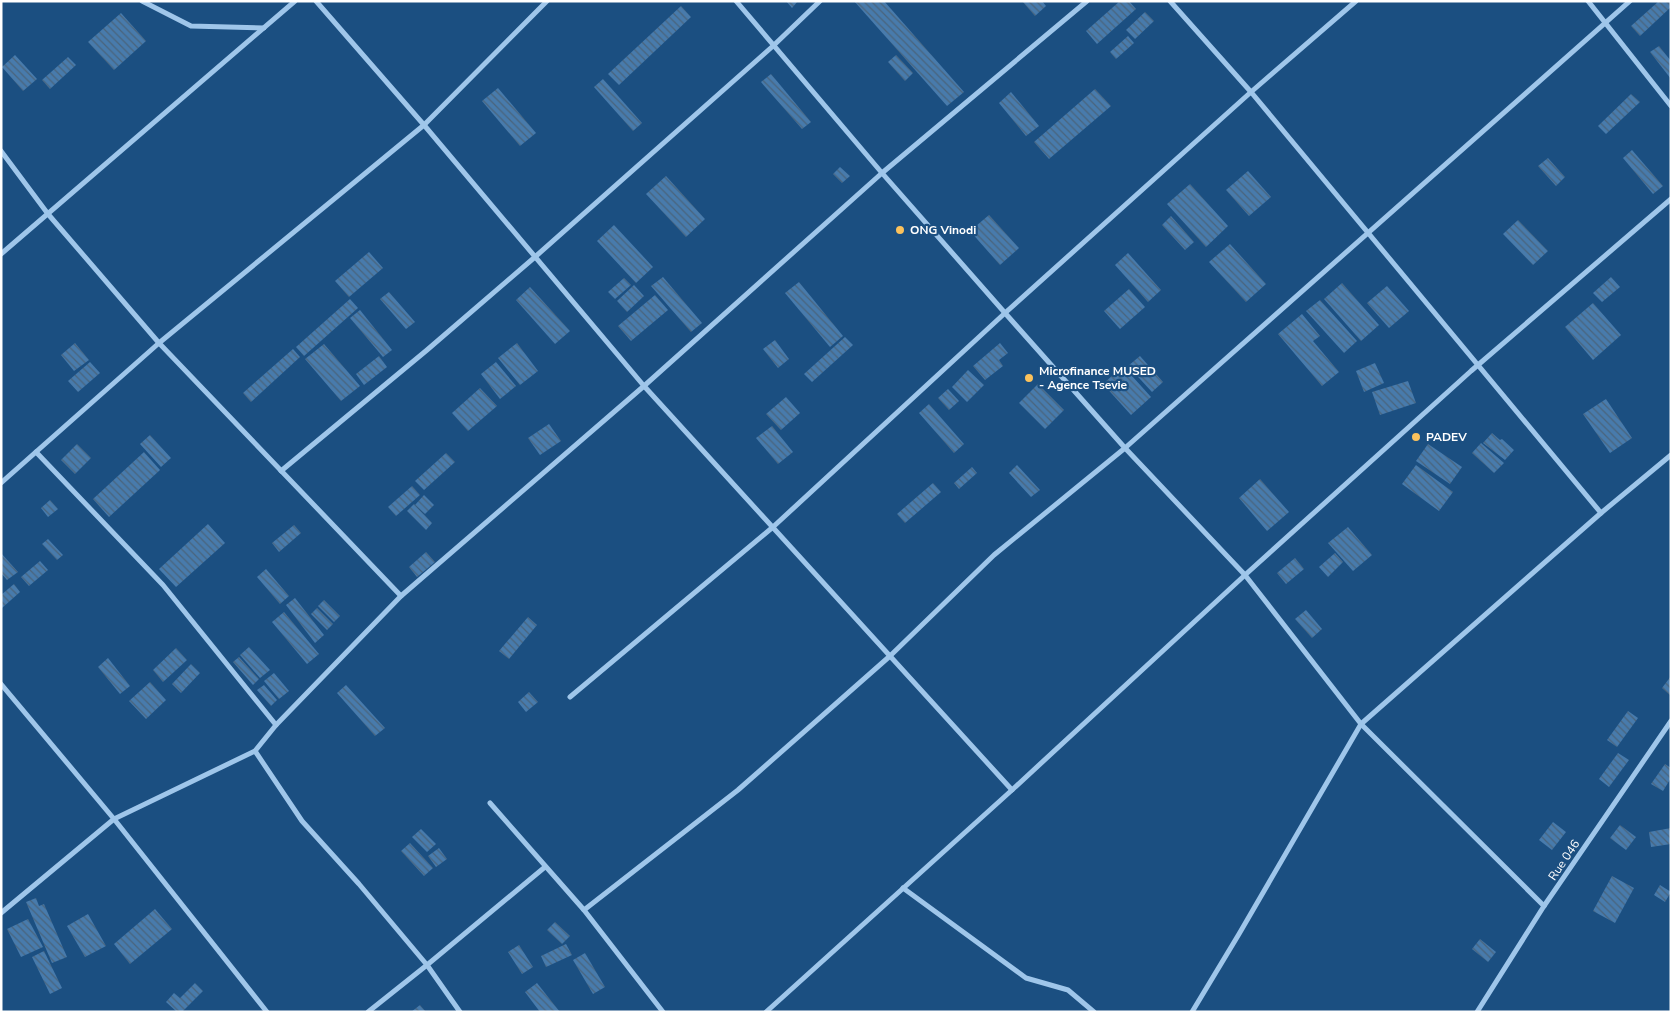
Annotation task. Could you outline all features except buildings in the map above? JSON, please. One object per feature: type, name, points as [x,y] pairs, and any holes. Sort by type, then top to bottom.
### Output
[{"type":"street","points":[[142,1],[191,26],[264,28]]},
{"type":"street","points":[[1,254],[295,1]]},
{"type":"street","points":[[316,1],[424,125],[644,386],[1012,790]]},
{"type":"street","points":[[1,483],[159,344],[424,125],[547,1]]},
{"type":"street","points":[[736,1],[882,173],[1005,313],[1125,448],[1245,575],[1361,724],[1544,906]]},
{"type":"street","points":[[281,471],[536,257],[773,46],[820,1]]},
{"type":"street","points":[[1,913],[114,819],[254,751],[276,725],[401,596],[644,386],[882,173],[1087,1]]},
{"type":"street","points":[[1170,1],[1251,92],[1602,513]]},
{"type":"street","points":[[570,697],[773,527],[1005,313],[1251,92],[1356,1]]},
{"type":"street","points":[[1588,1],[1671,106]]},
{"type":"street","points":[[584,910],[738,790],[890,656],[994,555],[1125,448],[1630,1]]},
{"type":"street","points":[[1,150],[48,214],[159,344],[401,596]]},
{"type":"street","points":[[766,1012],[1478,365],[1671,199]]},
{"type":"street","points":[[36,452],[163,585],[276,725]]},
{"type":"street","points":[[1192,1012],[1361,724],[1671,455]]},
{"type":"street","points":[[1,684],[114,819],[267,1012]]},
{"type":"street","name":"Rue 046","points":[[1477,1012],[1544,906],[1671,721]]},
{"type":"street","points":[[254,751],[302,820],[427,965],[460,1012]]},
{"type":"street","points":[[490,803],[584,910],[662,1012]]},
{"type":"street","points":[[368,1012],[545,867]]},
{"type":"street","points":[[903,888],[1026,978],[1068,990],[1094,1012]]},
{"type":"place","name":"ONG Vinodi","points":[[900,230]]},
{"type":"place","name":"Microfinance MUSED - Agence Tsevie","points":[[1029,378]]},
{"type":"place","name":"PADEV","points":[[1416,437]]}]
